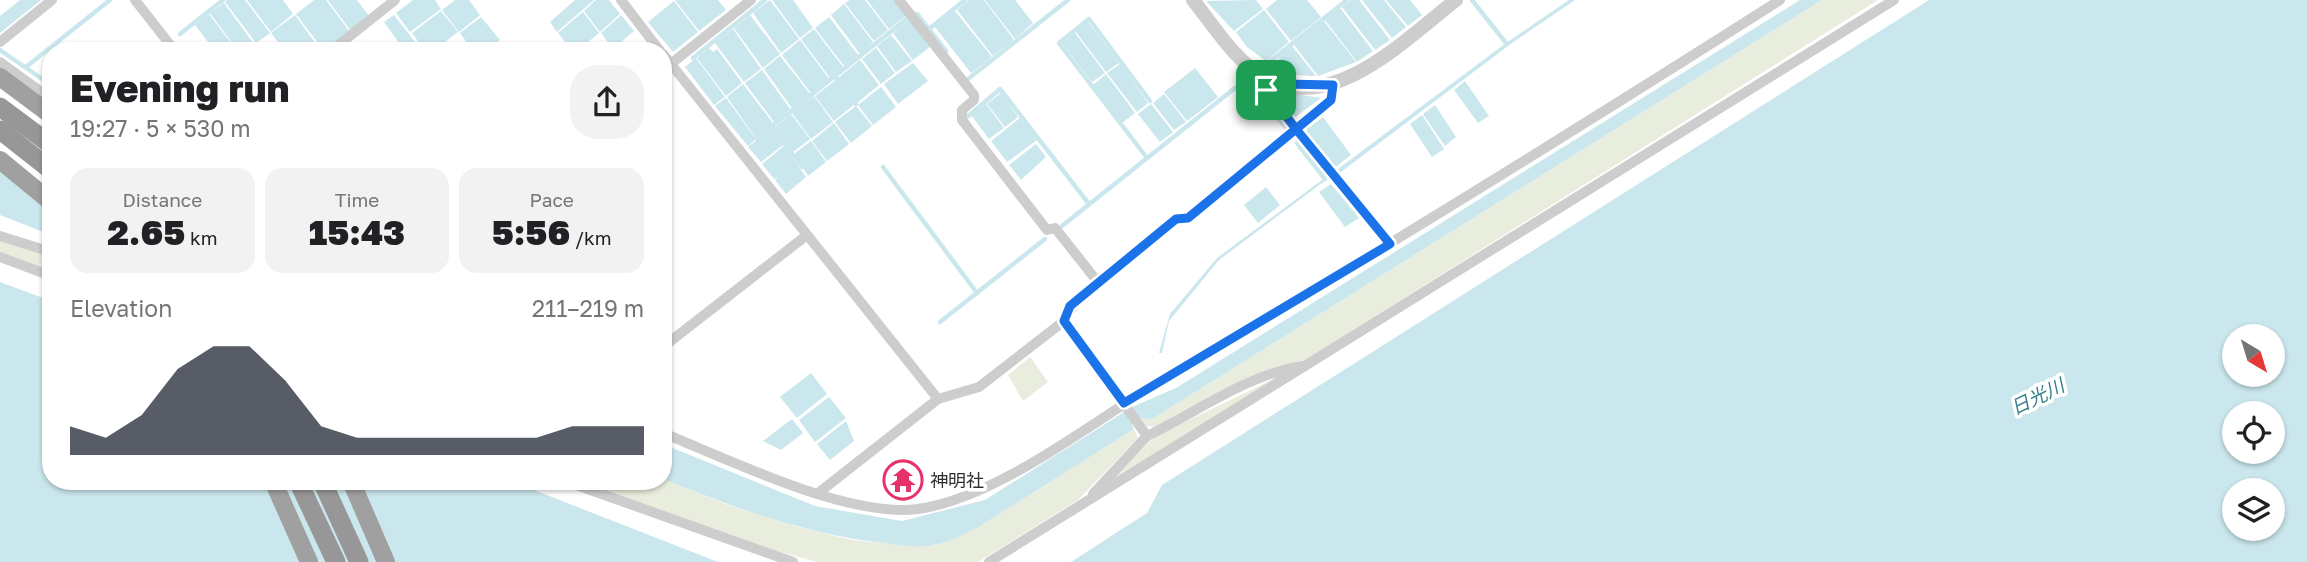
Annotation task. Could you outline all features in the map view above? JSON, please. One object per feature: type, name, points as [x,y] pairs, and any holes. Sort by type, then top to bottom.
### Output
[{"type":"highway","points":[[0,77],[42,108]]},
{"type":"highway","points":[[0,107],[42,138]]},
{"type":"highway","points":[[0,130],[42,163]]},
{"type":"highway","points":[[0,160],[42,195]]},
{"type":"highway","points":[[277,490],[309,562]]},
{"type":"highway","points":[[302,490],[336,562]]},
{"type":"highway","points":[[327,490],[359,562]]},
{"type":"highway","points":[[355,490],[386,562]]},
{"type":"street","points":[[0,42],[52,0]]},
{"type":"street","points":[[135,0],[168,42]]},
{"type":"street","points":[[342,42],[395,0]]},
{"type":"street","points":[[621,0],[653,42]]},
{"type":"street","points":[[672,63],[751,0]]},
{"type":"street","points":[[899,0],[974,95],[974,100],[960,113],[962,120],[1047,230],[1055,228],[1097,281]]},
{"type":"street","points":[[1192,0],[1229,46],[1264,77],[1284,84],[1333,85],[1365,70],[1456,0]]},
{"type":"street","points":[[672,437],[817,494],[895,510],[920,509],[973,495],[1390,244],[1780,0]]},
{"type":"street","points":[[989,562],[1310,365],[1590,186],[1894,0]]},
{"type":"street","points":[[0,62],[42,92]]},
{"type":"street","points":[[672,73],[807,235],[938,399]]},
{"type":"street","points":[[1264,77],[1266,90],[1390,244]]},
{"type":"street","points":[[817,494],[938,399],[979,387],[1064,321],[1070,306],[1092,290],[1097,281],[1176,219],[1188,218],[1331,100],[1333,85]]},
{"type":"street","points":[[672,340],[807,235]]},
{"type":"street","points":[[0,236],[42,249]]},
{"type":"street","points":[[0,257],[42,273]]},
{"type":"street","points":[[1064,321],[1145,432]]},
{"type":"street","points":[[1082,505],[1145,432],[1283,369],[1310,365]]},
{"type":"street","points":[[590,490],[793,562]]},
{"type":"green space","points":[[1822,0],[1878,0],[1305,360],[1248,380],[1157,427],[1145,426],[1139,418],[1152,419]]},
{"type":"green space","points":[[0,241],[42,253],[42,269],[0,253]]},
{"type":"green space","points":[[1030,357],[1048,382],[1023,401],[1008,375]]},
{"type":"green space","points":[[1292,370],[1104,485],[1156,436]]},
{"type":"green space","points":[[1134,429],[1138,438],[1078,500],[978,562],[817,562],[743,542],[603,490],[672,490],[672,483],[728,505],[798,527],[852,540],[915,546],[936,545],[977,528]]},
{"type":"water","points":[[20,0],[41,0],[0,33],[0,16]]},
{"type":"water","points":[[245,0],[270,33],[255,42],[225,2]]},
{"type":"water","points":[[247,0],[283,0],[293,14],[271,32]]},
{"type":"water","points":[[314,0],[326,0],[349,31],[335,42],[317,42],[296,14]]},
{"type":"water","points":[[328,0],[351,0],[365,18],[350,30]]},
{"type":"water","points":[[413,0],[435,0],[441,9],[410,32],[396,13]]},
{"type":"water","points":[[455,0],[469,0],[480,15],[459,32],[442,10]]},
{"type":"water","points":[[575,0],[594,0],[557,32],[550,22]]},
{"type":"water","points":[[596,0],[609,0],[620,14],[600,32],[584,11]]},
{"type":"water","points":[[675,0],[718,0],[726,10],[699,31]]},
{"type":"water","points":[[770,0],[799,39],[781,53],[753,13]]},
{"type":"water","points":[[772,0],[793,0],[813,28],[800,38]]},
{"type":"water","points":[[850,0],[865,0],[888,30],[874,41],[845,3]]},
{"type":"water","points":[[867,0],[895,0],[907,15],[889,29]]},
{"type":"water","points":[[969,0],[984,0],[1014,40],[993,56],[957,10]]},
{"type":"water","points":[[985,0],[1015,0],[1033,23],[1015,39]]},
{"type":"water","points":[[1256,0],[1263,9],[1234,31],[1206,1]]},
{"type":"water","points":[[1277,0],[1307,0],[1321,17],[1291,41],[1266,9]]},
{"type":"water","points":[[1351,0],[1359,0],[1390,40],[1375,50],[1342,7]]},
{"type":"water","points":[[1362,0],[1384,0],[1406,27],[1392,38]]},
{"type":"water","points":[[1386,0],[1410,0],[1422,15],[1408,26]]},
{"type":"water","points":[[1569,0],[1575,0],[1512,43],[1337,175],[1334,172],[1506,43]]},
{"type":"water","points":[[1800,0],[1822,0],[1152,419],[1139,418],[1132,425],[1134,429],[977,528],[957,537],[937,544],[904,546],[827,534],[744,510],[672,482],[672,448],[815,506],[902,521],[985,500],[1132,407],[1176,388]]},
{"type":"water","name":"日光川","points":[[1929,0],[2307,0],[2307,562],[1071,562],[1147,513],[1162,485]]},
{"type":"water","points":[[674,1],[698,32],[673,52],[672,42],[665,42],[648,22]]},
{"type":"water","points":[[224,3],[253,42],[231,42],[210,13]]},
{"type":"water","points":[[844,4],[873,42],[860,54],[831,15]]},
{"type":"water","points":[[1340,8],[1373,51],[1357,62],[1325,20]]},
{"type":"water","points":[[1264,10],[1289,42],[1266,61],[1247,47],[1236,32]]},
{"type":"water","points":[[441,11],[458,32],[445,42],[418,42],[412,33]]},
{"type":"water","points":[[955,11],[992,57],[971,73],[935,27]]},
{"type":"water","points":[[583,12],[599,33],[588,42],[565,42],[558,33]]},
{"type":"water","points":[[209,14],[230,42],[208,42],[195,25]]},
{"type":"water","points":[[295,15],[314,42],[278,42],[271,33]]},
{"type":"water","points":[[394,15],[415,42],[398,42],[384,22]]},
{"type":"water","points":[[621,15],[634,31],[621,42],[608,42],[601,33]]},
{"type":"water","points":[[750,15],[780,54],[763,68],[734,28]]},
{"type":"water","points":[[481,17],[500,40],[466,42],[460,33]]},
{"type":"water","points":[[829,17],[858,55],[844,66],[815,28]]},
{"type":"water","points":[[910,19],[931,46],[913,60],[893,33]]},
{"type":"water","points":[[1324,21],[1356,62],[1318,76],[1294,45]]},
{"type":"water","points":[[1088,22],[1119,63],[1106,72],[1076,32]]},
{"type":"water","points":[[733,29],[761,69],[744,82],[715,43]]},
{"type":"water","points":[[814,29],[843,67],[830,78],[801,39]]},
{"type":"water","points":[[1075,33],[1105,73],[1092,82],[1062,43]]},
{"type":"water","points":[[891,35],[912,61],[896,72],[877,46]]},
{"type":"water","points":[[800,40],[829,79],[811,93],[782,55]]},
{"type":"water","points":[[1292,46],[1316,76],[1291,75],[1278,58]]},
{"type":"water","points":[[709,48],[713,52],[717,49],[742,83],[726,96],[697,58]]},
{"type":"water","points":[[876,48],[895,73],[881,84],[862,59]]},
{"type":"water","points":[[780,56],[810,94],[792,108],[764,69]]},
{"type":"water","points":[[696,58],[725,97],[714,105],[685,67]]},
{"type":"water","points":[[860,60],[879,85],[857,103],[838,78]]},
{"type":"water","points":[[913,63],[928,81],[898,104],[884,84]]},
{"type":"water","points":[[1120,64],[1148,103],[1137,112],[1107,73]]},
{"type":"water","points":[[1195,68],[1218,97],[1187,121],[1164,92]]},
{"type":"water","points":[[762,70],[790,109],[774,122],[745,83]]},
{"type":"water","points":[[1106,74],[1135,113],[1122,123],[1093,85]]},
{"type":"water","points":[[836,80],[855,104],[834,121],[815,96]]},
{"type":"water","points":[[1465,81],[1489,116],[1478,123],[1454,90]]},
{"type":"water","points":[[743,84],[773,123],[755,137],[727,97]]},
{"type":"water","points":[[881,87],[896,107],[873,125],[858,105]]},
{"type":"water","points":[[1274,92],[1321,98],[1294,118]]},
{"type":"water","points":[[1001,93],[1018,117],[1005,127],[987,104]]},
{"type":"water","points":[[1164,94],[1186,122],[1174,130],[1153,103]]},
{"type":"water","points":[[814,96],[833,122],[811,139],[792,113]]},
{"type":"water","points":[[726,98],[756,139],[748,146],[715,106]]},
{"type":"water","points":[[986,104],[1004,128],[989,139],[971,115]]},
{"type":"water","points":[[1151,104],[1173,132],[1160,142],[1138,114]]},
{"type":"water","points":[[1435,105],[1456,137],[1445,146],[1423,114]]},
{"type":"water","points":[[856,106],[872,126],[851,143],[835,122]]},
{"type":"water","points":[[791,114],[810,139],[793,152],[774,128]]},
{"type":"water","points":[[1422,115],[1444,149],[1432,157],[1410,124]]},
{"type":"water","points":[[1323,117],[1351,155],[1333,169],[1307,134],[1307,129]]},
{"type":"water","points":[[1020,118],[1037,140],[1007,162],[991,141]]},
{"type":"water","points":[[834,123],[849,144],[827,161],[812,141]]},
{"type":"water","points":[[771,129],[783,145],[761,162],[748,147]]},
{"type":"water","points":[[811,141],[826,162],[808,176],[794,154]]},
{"type":"water","points":[[1036,144],[1046,157],[1021,180],[1009,165]]},
{"type":"water","points":[[784,146],[806,177],[786,194],[775,180],[778,177],[774,179],[762,164]]},
{"type":"water","points":[[0,166],[42,185],[42,231],[0,215]]},
{"type":"water","points":[[1322,180],[1326,180],[1219,260],[1169,321],[1162,353],[1159,353],[1170,314],[1217,258]]},
{"type":"water","points":[[1331,184],[1359,218],[1345,227],[1319,192]]},
{"type":"water","points":[[1266,187],[1280,205],[1258,223],[1244,205]]},
{"type":"water","points":[[0,282],[42,298],[42,490],[534,490],[718,562],[0,562]]},
{"type":"water","points":[[811,373],[827,394],[797,418],[780,397]]},
{"type":"water","points":[[829,397],[846,418],[815,442],[799,420]]},
{"type":"water","points":[[792,419],[803,433],[781,450],[763,441]]},
{"type":"water","points":[[846,421],[854,441],[830,460],[817,444]]},
{"type":"waterway","points":[[57,42],[110,0]]},
{"type":"waterway","points":[[180,34],[223,0]]},
{"type":"waterway","points":[[354,0],[367,17]]},
{"type":"waterway","points":[[693,58],[765,0]]},
{"type":"waterway","points":[[929,29],[965,0]]},
{"type":"waterway","points":[[968,79],[1068,0]]},
{"type":"waterway","points":[[1268,63],[1347,0]]},
{"type":"waterway","points":[[1472,0],[1506,43]]},
{"type":"waterway","points":[[917,14],[946,51]]},
{"type":"waterway","points":[[757,138],[909,17]]},
{"type":"waterway","points":[[1147,158],[1059,43],[1089,19],[1150,101]]},
{"type":"waterway","points":[[0,50],[42,79]]},
{"type":"waterway","points":[[26,67],[42,54]]},
{"type":"waterway","points":[[835,76],[856,104]]},
{"type":"waterway","points":[[1243,82],[1247,79],[1288,130]]},
{"type":"waterway","points":[[1062,226],[1235,88]]},
{"type":"waterway","points":[[966,118],[1000,89],[1089,204]]},
{"type":"waterway","points":[[771,126],[802,167]]},
{"type":"waterway","points":[[1297,143],[1325,179]]},
{"type":"waterway","points":[[883,167],[977,293]]},
{"type":"waterway","points":[[940,322],[1045,239]]},
{"type":"place","name":"神明社","points":[[903,480]]},
{"type":"route","points":[[1266,90],[1264,77],[1284,84],[1314,87],[1333,85],[1331,100],[1296,129],[1390,244],[1221,348],[1124,403],[1064,321],[1070,306],[1092,290],[1097,281],[1176,219],[1188,218],[1296,129],[1266,90]]}]
